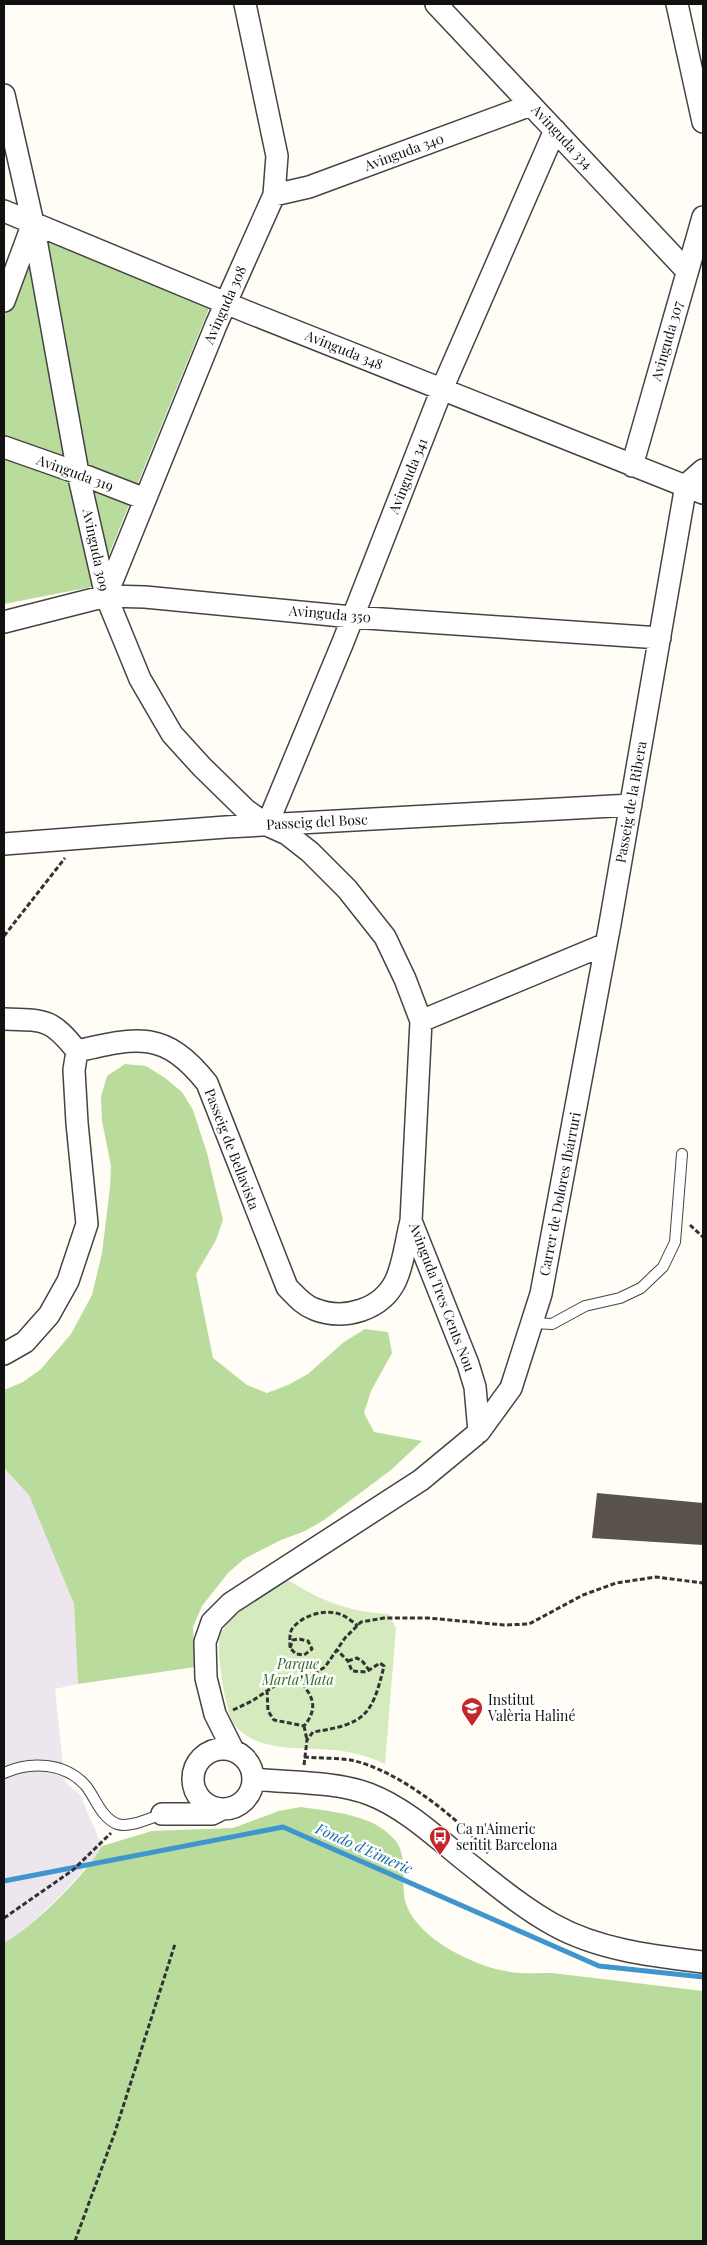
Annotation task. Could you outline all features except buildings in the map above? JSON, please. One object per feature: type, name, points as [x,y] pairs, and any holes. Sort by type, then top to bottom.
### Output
[{"type":"street","name":"Avinguda 308","points":[[106,596],[226,302],[274,196],[277,156],[245,4]]},
{"type":"street","name":"Avinguda 334","points":[[436,4],[687,272]]},
{"type":"street","points":[[677,4],[703,122]]},
{"type":"street","name":"Avinguda 309","points":[[4,95],[33,223],[78,473],[106,596],[140,679],[172,734],[231,797],[267,825]]},
{"type":"street","name":"Avinguda 340","points":[[274,196],[309,187],[531,105]]},
{"type":"street","name":"Avinguda 341","points":[[267,825],[442,389],[555,130]]},
{"type":"street","name":"Avinguda 348","points":[[4,211],[632,466],[694,489]]},
{"type":"street","name":"Avinguda 307","points":[[632,466],[703,216]]},
{"type":"street","points":[[4,301],[33,223]]},
{"type":"street","name":"Avinguda 319","points":[[4,447],[145,499]]},
{"type":"street","points":[[694,489],[703,470]]},
{"type":"street","name":"Passeig de la Ribera","points":[[606,944],[660,638],[694,489]]},
{"type":"street","name":"Avinguda 350","points":[[4,622],[106,596],[145,597],[352,617],[660,638]]},
{"type":"street","name":"Passeig del Bosc","points":[[4,844],[267,825],[631,805]]},
{"type":"street","name":"Avinguda Tres Cents Nou","points":[[267,825],[287,834],[310,852],[347,889],[385,936],[405,979],[421,1021],[411,1220],[468,1364],[474,1387],[479,1432]]},
{"type":"street","points":[[421,1021],[606,944]]},
{"type":"street","name":"Carrer de Dolores Ibárruri","points":[[479,1432],[511,1388],[541,1294],[571,1142],[606,944]]},
{"type":"street","points":[[4,1019],[38,1020],[51,1023],[76,1051],[74,1070],[77,1123],[87,1224],[68,1280],[49,1315],[25,1342],[4,1354]]},
{"type":"street","name":"Passeig de Bellavista","points":[[76,1051],[133,1040],[156,1043],[180,1053],[192,1064],[207,1083],[287,1287],[298,1299],[313,1309],[330,1313],[350,1313],[372,1306],[386,1296],[396,1280],[411,1220]]},
{"type":"street","points":[[162,1814],[212,1814],[222,1809],[233,1807],[246,1799],[251,1790],[252,1769],[246,1759],[233,1750],[216,1717],[206,1678],[205,1642],[212,1622],[231,1603],[421,1480],[479,1432]]},
{"type":"street","points":[[162,1814],[176,1803],[188,1789],[198,1764],[212,1738],[216,1717]]},
{"type":"street","points":[[222,1809],[206,1804],[199,1796],[193,1781],[198,1764],[216,1749],[233,1750]]},
{"type":"street","points":[[253,1779],[343,1787],[370,1794],[400,1810],[523,1906],[555,1926],[592,1942],[633,1953],[703,1962]]},
{"type":"lane","points":[[533,1323],[552,1324],[584,1306],[620,1298],[641,1288],[663,1267],[676,1242],[682,1154]]},
{"type":"lane","points":[[4,1773],[14,1769],[38,1765],[54,1767],[71,1774],[85,1785],[106,1817],[119,1825],[141,1822],[162,1814]]},
{"type":"path","points":[[4,936],[81,838]]},
{"type":"path","points":[[216,1717],[231,1711],[267,1690],[295,1678],[310,1676],[325,1667],[345,1638],[361,1622],[384,1618],[428,1618],[504,1625],[529,1624],[583,1594],[616,1583],[656,1577],[703,1583]]},
{"type":"path","points":[[290,1648],[294,1640],[299,1638],[308,1641],[312,1649],[304,1654],[296,1654],[290,1648],[289,1638],[292,1629],[305,1618],[318,1612],[340,1614],[358,1626]]},
{"type":"path","points":[[307,1740],[313,1732],[336,1729],[358,1720],[372,1707],[384,1666],[380,1663],[366,1672],[352,1671],[348,1661],[337,1650]]},
{"type":"path","points":[[348,1661],[357,1658],[369,1670]]},
{"type":"path","points":[[295,1678],[308,1690],[313,1704],[310,1718],[304,1726],[307,1740],[304,1757],[350,1760],[393,1776],[419,1792],[468,1832],[490,1856]]},
{"type":"path","points":[[267,1690],[268,1711],[274,1720],[304,1726]]},
{"type":"path","points":[[4,1918],[74,1870],[119,1825]]},
{"type":"path","points":[[75,2241],[115,2132],[175,1944]]},
{"type":"shaded area","points":[[4,1468],[29,1494],[74,1604],[78,1684],[55,1689],[65,1782],[80,1795],[102,1846],[97,1855],[62,1894],[19,1935],[4,1943]]},
{"type":"green space","points":[[36,237],[210,306],[96,586],[4,604],[4,317]]},
{"type":"green space","points":[[125,1064],[146,1066],[182,1092],[193,1110],[207,1153],[223,1220],[216,1240],[196,1274],[213,1358],[247,1385],[267,1393],[288,1385],[308,1374],[344,1342],[365,1329],[388,1332],[392,1353],[371,1391],[364,1413],[374,1432],[422,1441],[391,1470],[324,1520],[305,1531],[281,1540],[244,1559],[228,1573],[202,1606],[193,1627],[195,1667],[78,1684],[74,1604],[29,1495],[4,1468],[4,1390],[23,1382],[41,1369],[71,1334],[92,1295],[102,1253],[111,1166],[102,1121],[101,1097],[107,1076]]},
{"type":"green space","name":"Parque Marta Mata","points":[[286,1579],[336,1604],[361,1611],[389,1614],[396,1628],[385,1764],[347,1752],[270,1745],[256,1741],[244,1734],[234,1724],[224,1691],[220,1661],[219,1642],[222,1632],[236,1614]]},
{"type":"green space","points":[[301,1807],[364,1819],[386,1831],[399,1846],[403,1861],[405,1900],[410,1913],[432,1937],[446,1947],[477,1963],[512,1972],[552,1973],[703,1991],[703,2241],[4,2241],[4,1943],[29,1926],[58,1900],[95,1858],[102,1846],[152,1831],[233,1828],[279,1811]]},
{"type":"waterway","name":"Fondo d'Eimeric","points":[[4,1881],[283,1827],[599,1966],[703,1977]]},
{"type":"place","name":"Institut Valèria Haliné","points":[[472,1727]]},
{"type":"place","name":"Ca n'Aimeric sentit Barcelona","points":[[440,1856]]}]
